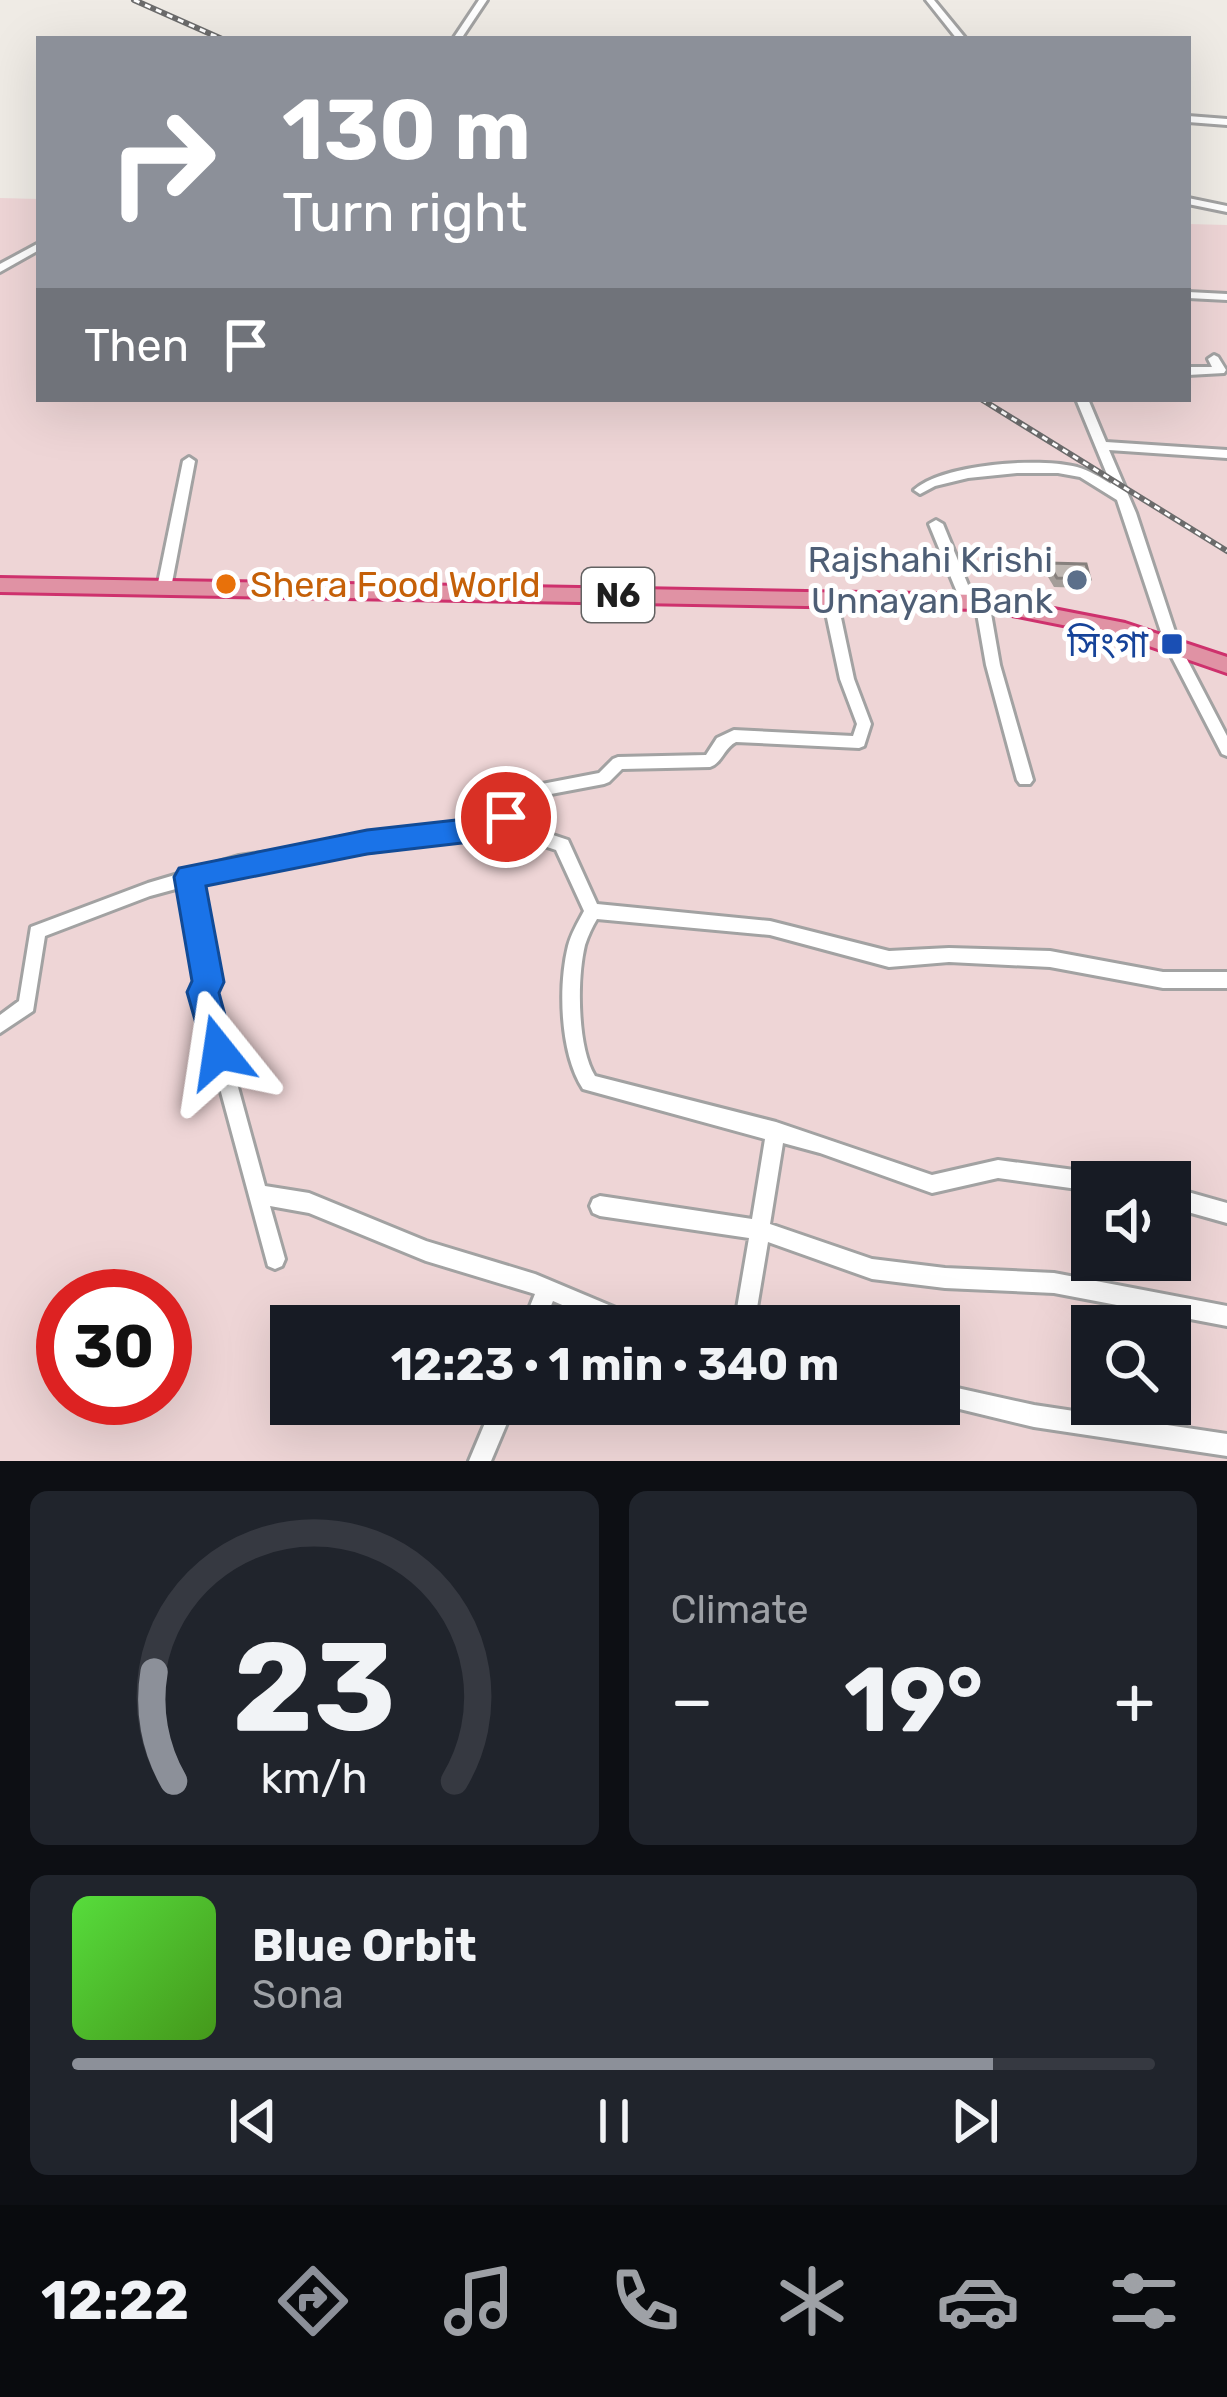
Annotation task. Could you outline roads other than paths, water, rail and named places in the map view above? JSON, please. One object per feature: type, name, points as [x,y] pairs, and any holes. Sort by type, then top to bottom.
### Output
[{"type":"highway","name":"N6","points":[[0,585],[975,602],[1172,644],[1227,665]]},
{"type":"street","points":[[459,36],[483,0]]},
{"type":"street","points":[[930,0],[960,36]]},
{"type":"street","points":[[1191,119],[1227,122]]},
{"type":"street","points":[[1191,202],[1227,209]]},
{"type":"street","points":[[0,269],[36,248]]},
{"type":"street","points":[[1191,295],[1227,297]]},
{"type":"street","points":[[1191,371],[1220,370],[1214,359]]},
{"type":"street","points":[[1083,402],[1123,498],[1172,644],[1227,750]]},
{"type":"street","points":[[1102,446],[1227,454]]},
{"type":"street","points":[[164,588],[189,461]]},
{"type":"street","points":[[920,490],[929,481],[950,476],[1065,469],[1123,498]]},
{"type":"street","points":[[937,524],[975,602],[1025,780]]},
{"type":"street","points":[[505,826],[512,795],[604,778],[622,762],[710,761],[722,742],[734,736],[859,742],[864,724],[847,679],[830,599]]},
{"type":"street","points":[[0,1025],[27,1005],[38,932],[189,877],[348,845],[505,826],[562,845],[592,911],[575,956],[574,1049],[582,1078],[599,1088],[776,1131],[932,1184],[998,1169],[1071,1179]]},
{"type":"street","points":[[189,877],[208,982],[203,992],[275,1258]]},
{"type":"street","points":[[592,911],[770,928],[889,959],[949,955],[1050,959],[1162,980],[1227,980]]},
{"type":"street","points":[[747,1305],[776,1131]]},
{"type":"street","points":[[259,1195],[309,1203],[426,1251],[582,1305]]},
{"type":"street","points":[[1191,1203],[1227,1214]]},
{"type":"street","points":[[600,1206],[757,1228],[872,1269],[1054,1283],[1227,1316]]},
{"type":"street","points":[[541,1305],[547,1291]]},
{"type":"street","points":[[960,1399],[1034,1416],[1227,1445]]},
{"type":"street","points":[[480,1461],[495,1425]]},
{"type":"railway","points":[[134,0],[215,36]]},
{"type":"railway","points":[[986,402],[1227,551]]},
{"type":"place","name":"Rajshahi Krishi Unnayan Bank","points":[[1077,580]]},
{"type":"place","name":"Shera Food World","points":[[226,584]]},
{"type":"place","name":"সিংগা","points":[[1172,644]]}]
